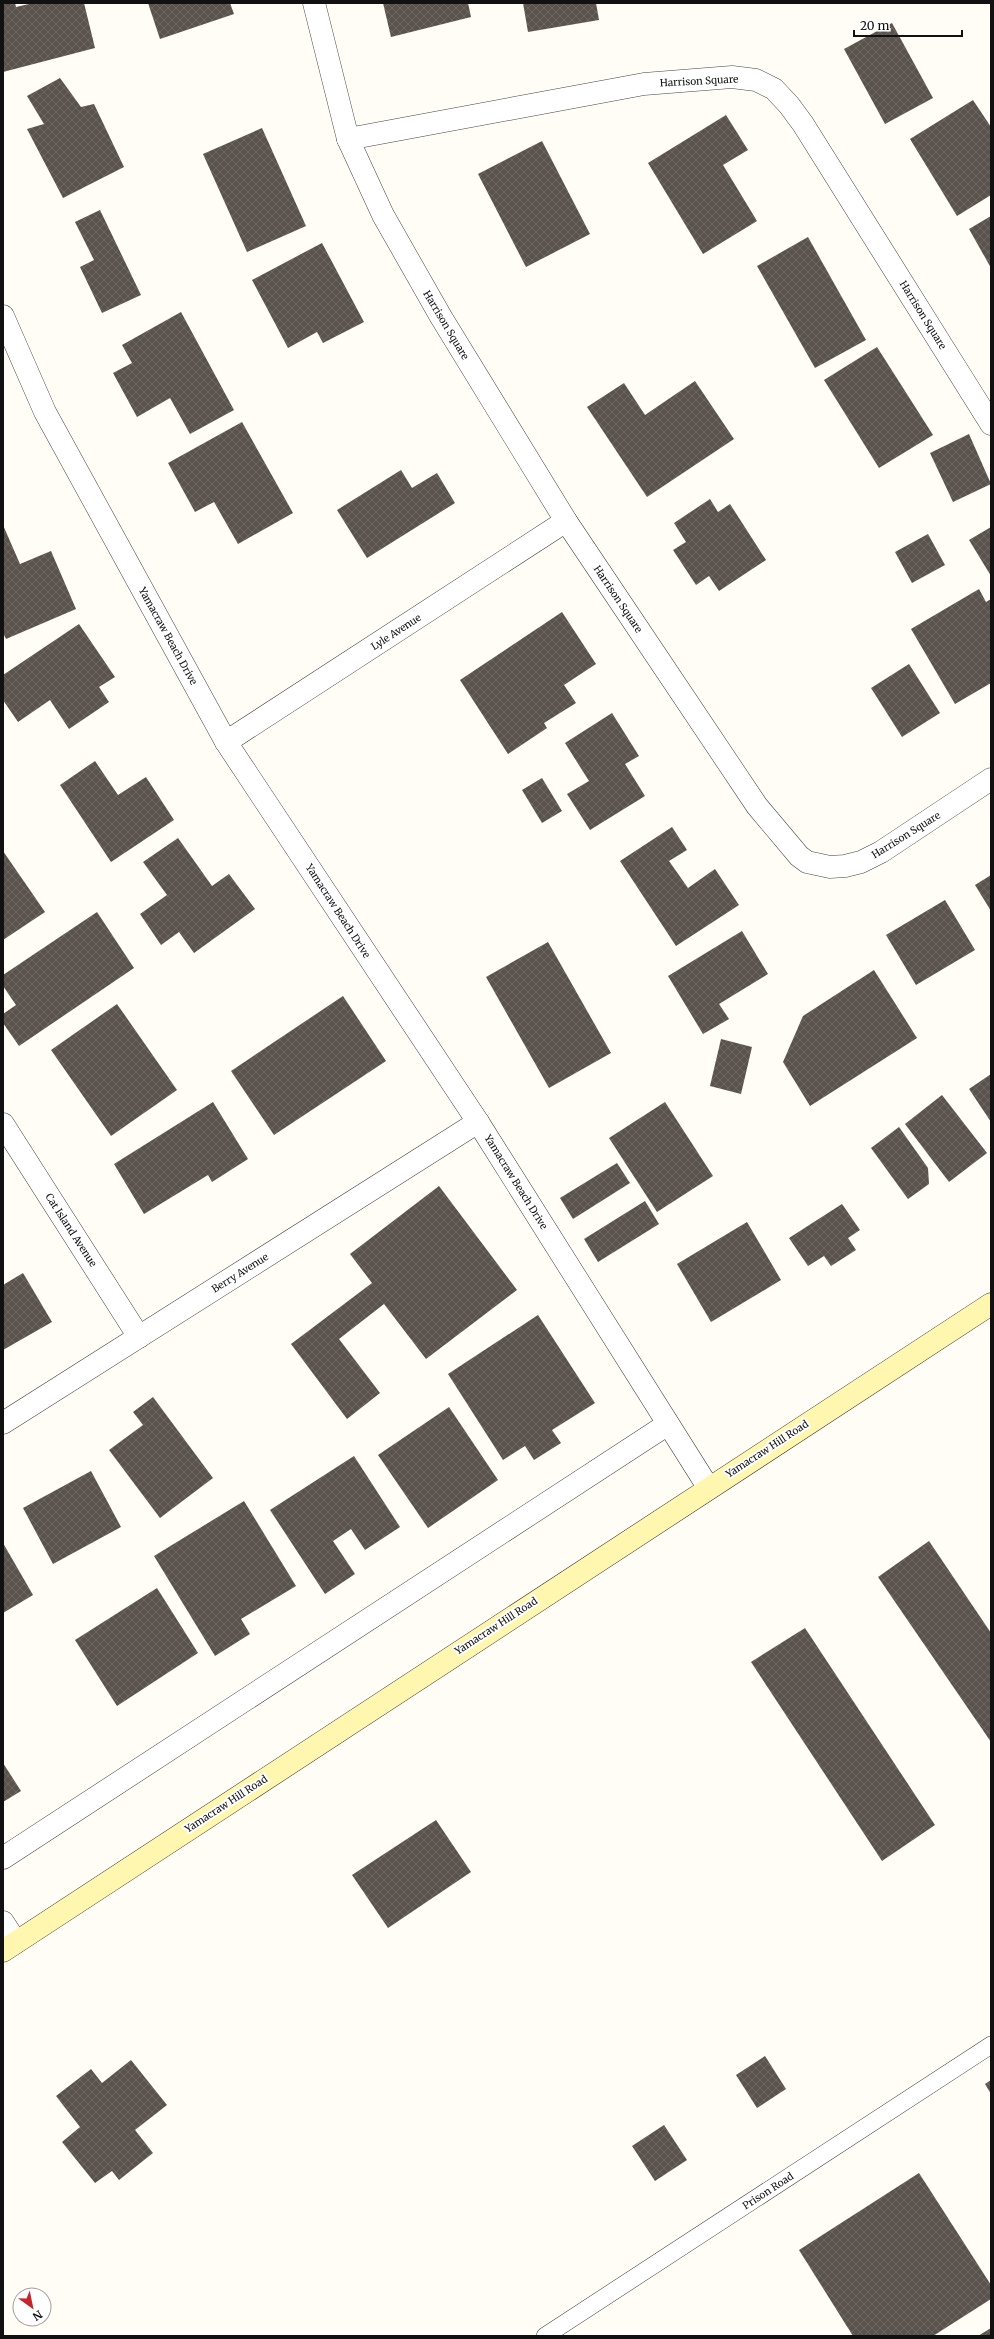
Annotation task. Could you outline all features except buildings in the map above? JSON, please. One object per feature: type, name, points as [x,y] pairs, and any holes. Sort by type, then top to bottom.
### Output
[{"type":"main road","name":"Yamacraw Hill Road","points":[[9,1947],[708,1487],[991,1304]]},
{"type":"street","name":"Harrison Square","points":[[314,3],[348,139],[383,215],[429,297],[566,521],[757,806],[799,856],[807,862],[818,866],[830,867],[861,862],[881,852],[991,780]]},
{"type":"street","name":"Harrison Square","points":[[348,139],[644,84],[732,77],[756,80],[774,89],[789,105],[803,124],[991,424]]},
{"type":"street","name":"Yamacraw Beach Drive","points":[[3,316],[45,412],[226,742],[478,1122],[708,1487]]},
{"type":"street","name":"Lyle Avenue","points":[[226,742],[566,521]]},
{"type":"street","name":"Berry Avenue","points":[[3,1423],[478,1122]]},
{"type":"street","name":"Cat Island Avenue","points":[[3,1124],[139,1336]]},
{"type":"street","points":[[3,1858],[668,1424]]},
{"type":"street","points":[[3,1922],[9,1947]]},
{"type":"lane","name":"Prison Road","points":[[545,2336],[991,2046]]}]
